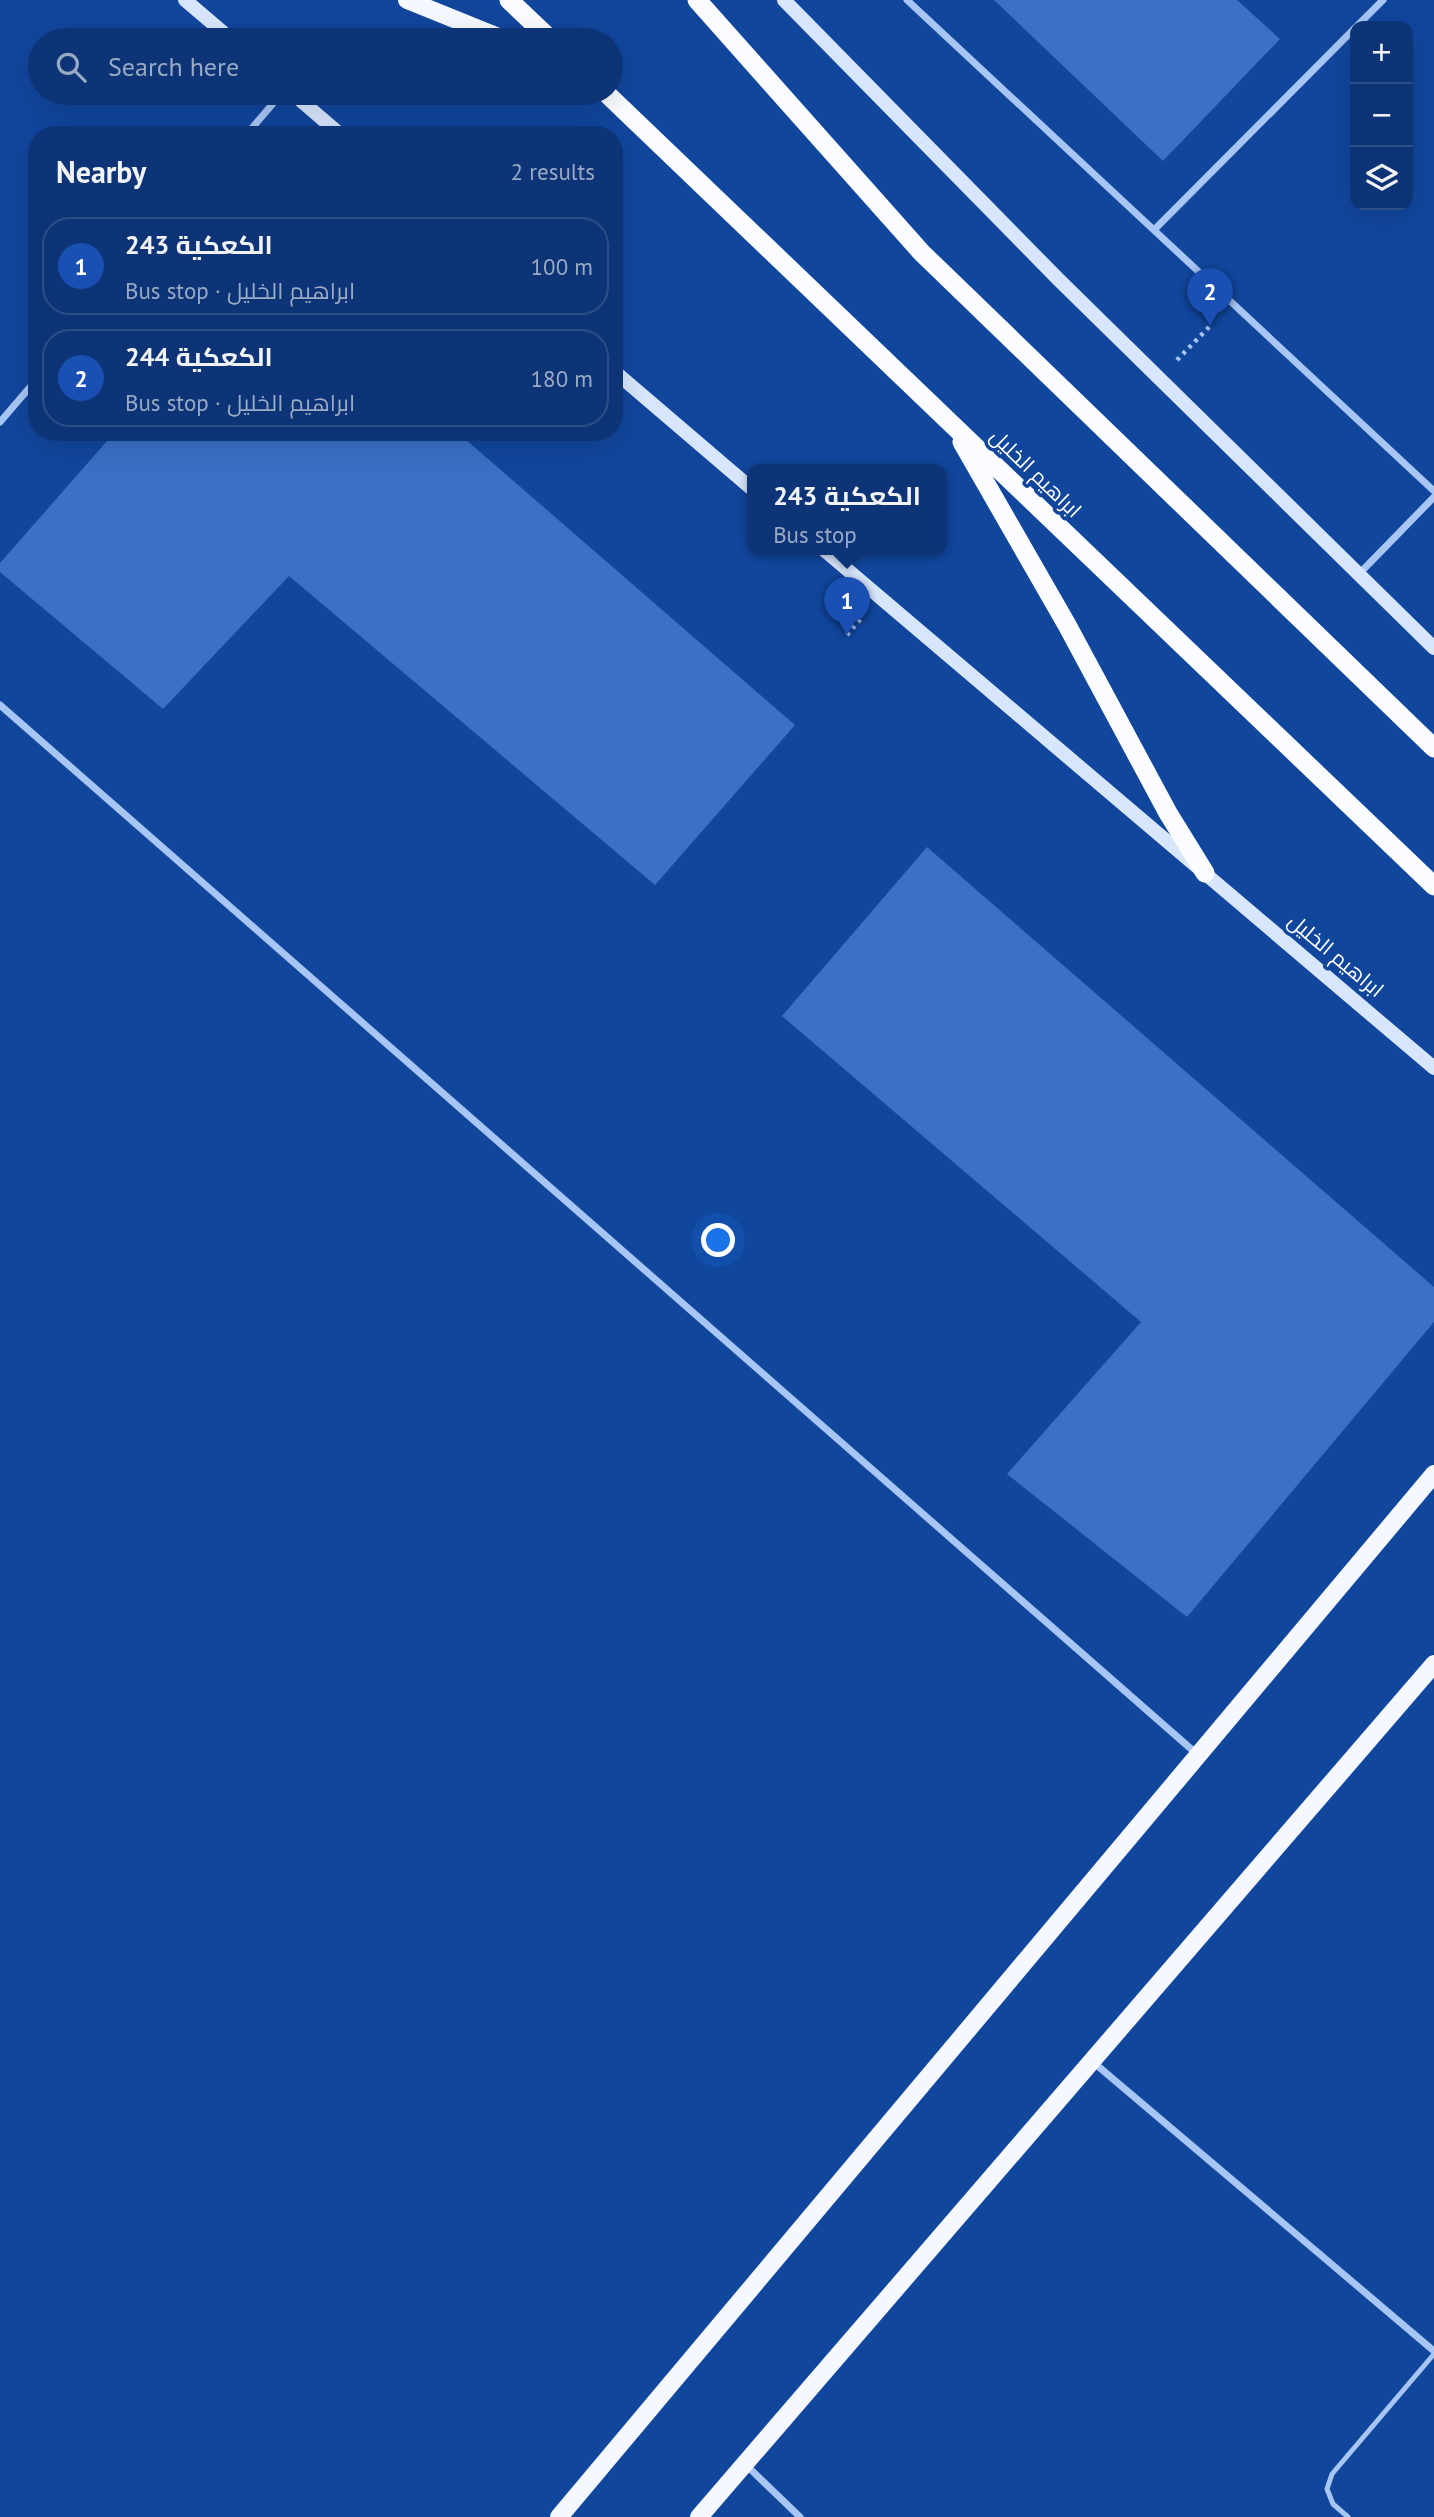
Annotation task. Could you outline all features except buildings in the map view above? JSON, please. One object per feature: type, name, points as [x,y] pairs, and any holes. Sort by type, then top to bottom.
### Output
[{"type":"highway","points":[[509,0],[538,28]]},
{"type":"highway","points":[[696,0],[922,253],[1434,748]]},
{"type":"highway","name":"ابراهيم الخليل","points":[[619,105],[1434,886]]},
{"type":"highway","points":[[951,423],[1067,625],[1168,813],[1205,873]]},
{"type":"main road","points":[[185,0],[218,28]]},
{"type":"main road","points":[[407,0],[476,28]]},
{"type":"main road","points":[[784,0],[1058,279],[1434,648]]},
{"type":"main road","points":[[306,105],[330,126]]},
{"type":"main road","points":[[623,379],[747,485]]},
{"type":"main road","name":"ابراهيم الخليل","points":[[830,555],[1434,1068]]},
{"type":"main road","points":[[559,2517],[1434,1474]]},
{"type":"main road","points":[[699,2517],[1434,1664]]},
{"type":"street","points":[[907,0],[1434,491]]},
{"type":"street","points":[[1362,21],[1383,0]]},
{"type":"street","points":[[1154,230],[1350,33]]},
{"type":"street","points":[[254,126],[272,105]]},
{"type":"street","points":[[0,422],[28,389]]},
{"type":"street","points":[[1359,574],[1434,497]]},
{"type":"street","points":[[0,705],[1199,1755]]},
{"type":"street","points":[[1092,2061],[1434,2352]]},
{"type":"street","points":[[745,2464],[800,2517]]},
{"type":"lane","points":[[1348,2517],[1334,2504],[1327,2489],[1332,2474],[1434,2352]]},
{"type":"path","points":[[1160,379],[1210,326]]},
{"type":"place","name":"الكعكية 244","points":[[1210,326]]},
{"type":"place","name":"الكعكية 243","points":[[847,635]]}]
